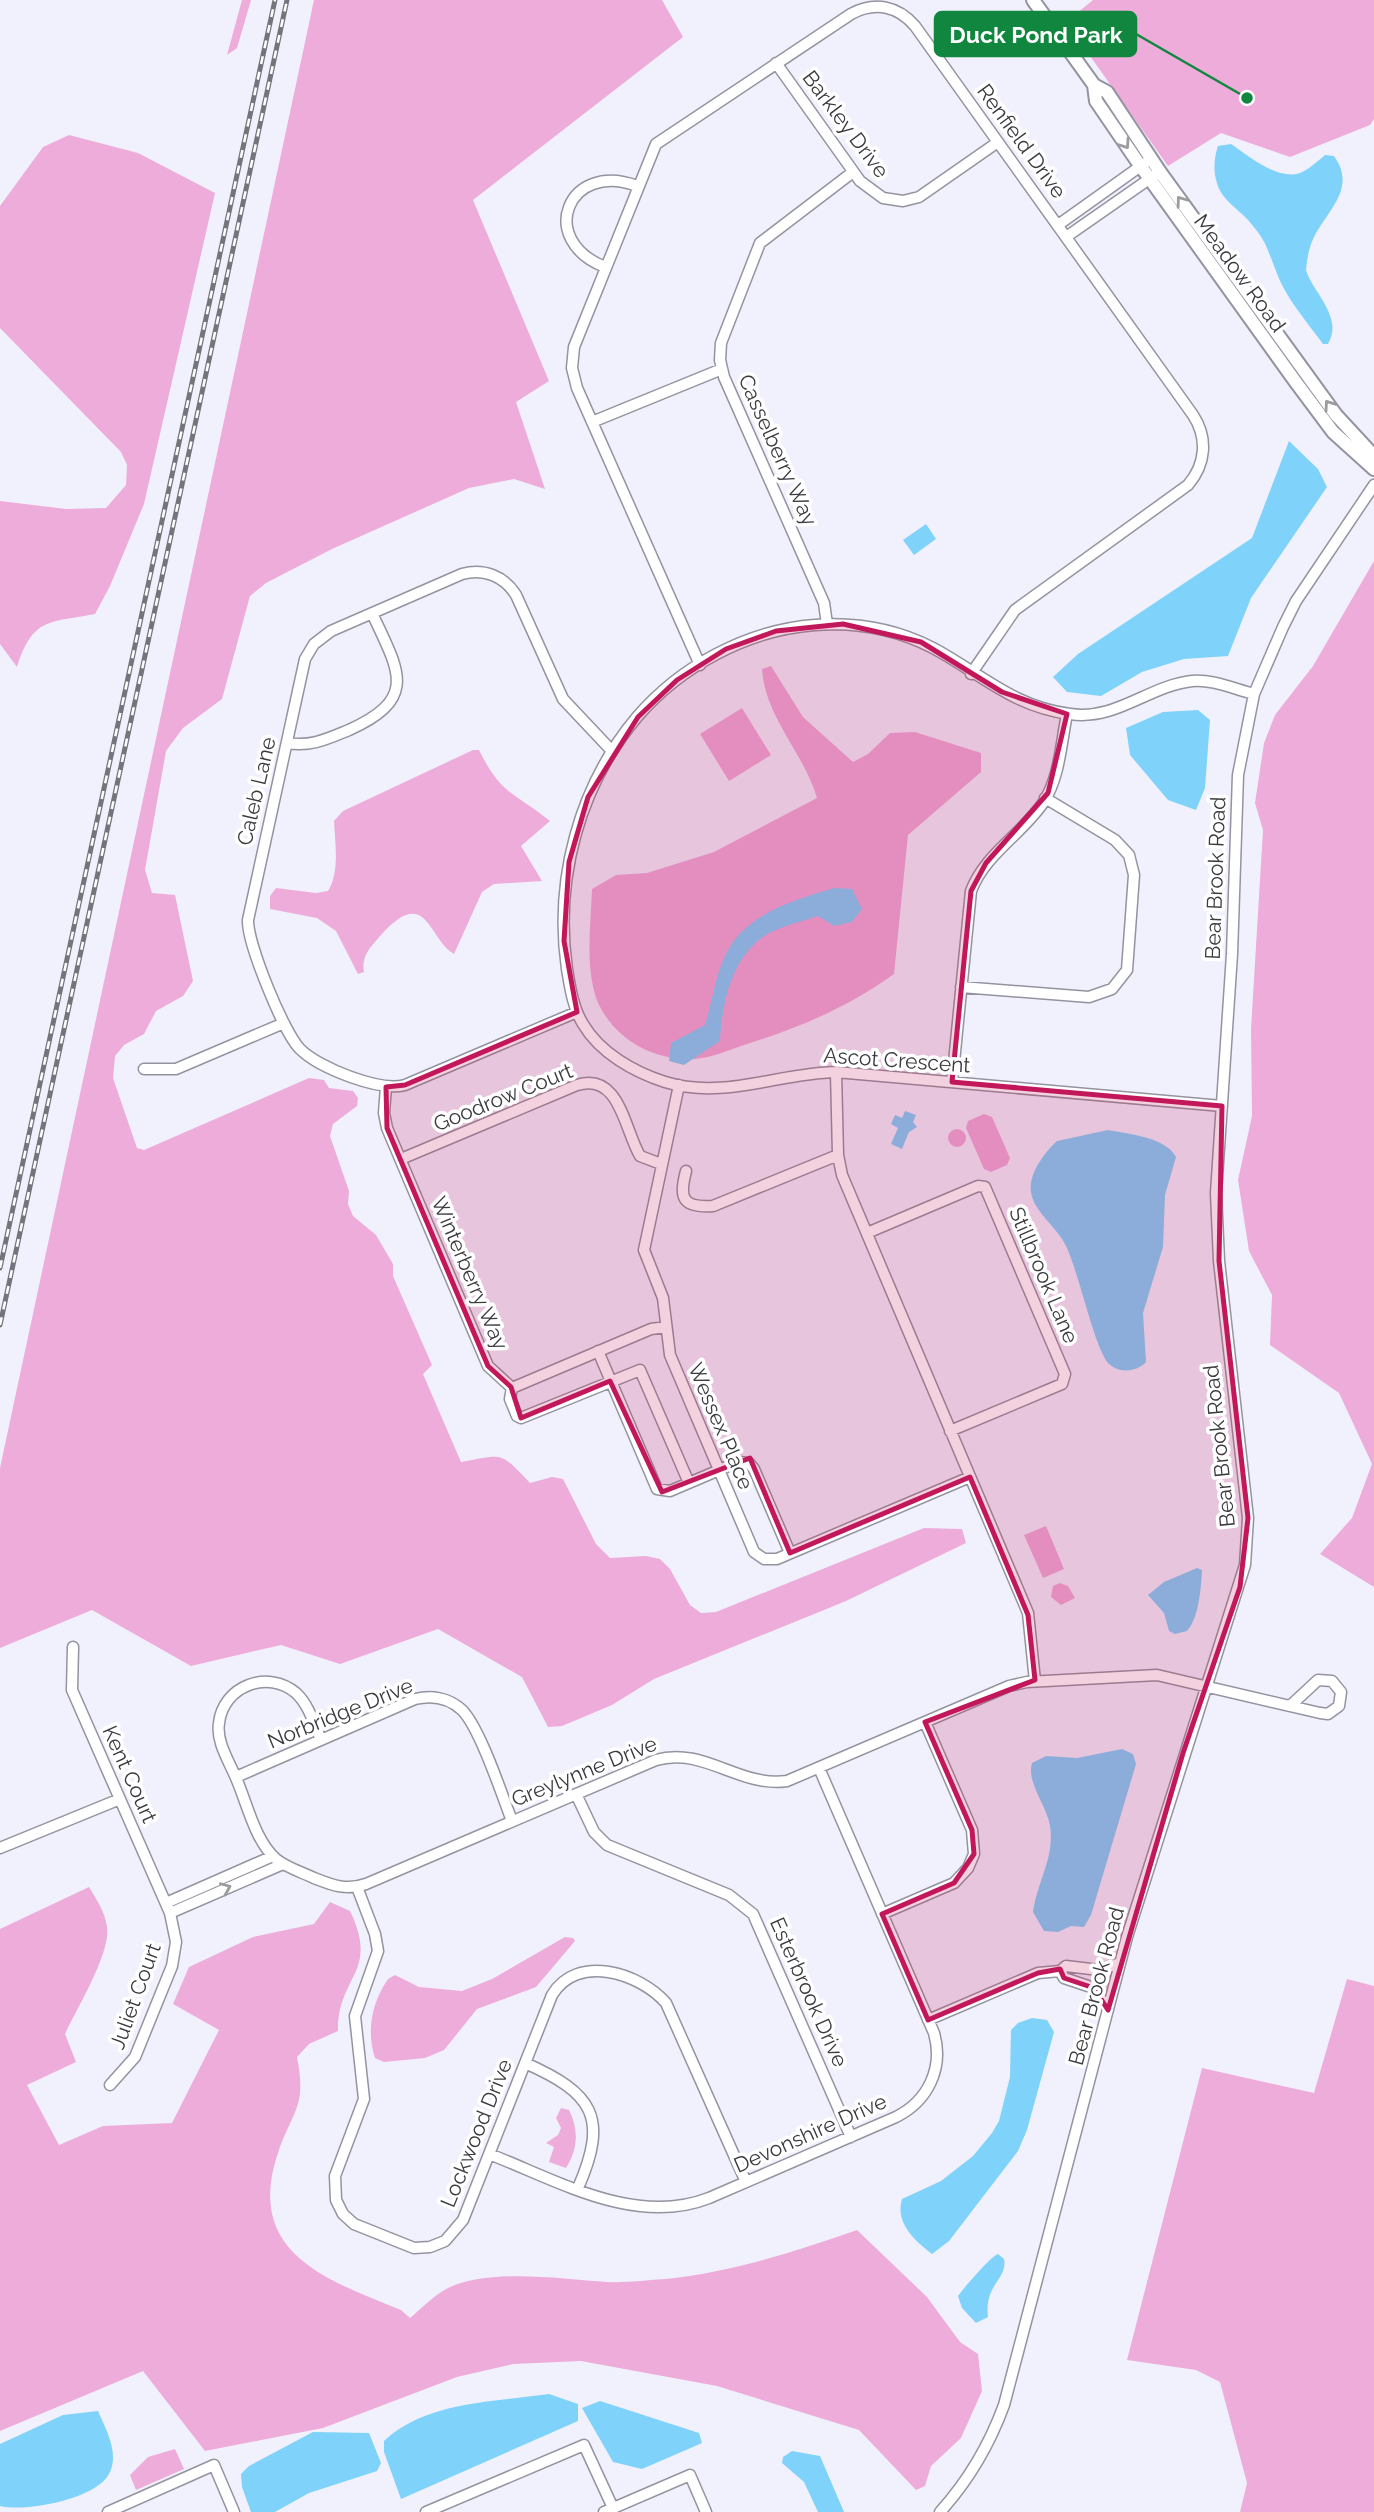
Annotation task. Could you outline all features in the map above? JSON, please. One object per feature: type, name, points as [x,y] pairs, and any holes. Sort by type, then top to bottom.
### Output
[{"type":"street","name":"Meadow Road","points":[[1033,0],[1094,85],[1096,101],[1145,162],[1333,432],[1374,469]]},
{"type":"street","name":"Renfield Drive","points":[[700,664],[575,381],[572,355],[650,154],[660,140],[858,10],[874,6],[894,9],[915,26],[1196,419],[1203,436],[1203,455],[1196,473],[1184,488],[1013,612],[971,674]]},
{"type":"street","name":"Barkley Drive","points":[[776,63],[853,172],[876,195],[891,201],[907,200],[926,193],[998,142]]},
{"type":"street","points":[[1058,225],[1145,162]]},
{"type":"street","name":"Casselberry Way","points":[[827,624],[824,603],[722,369],[722,340],[758,246],[774,230],[853,172]]},
{"type":"street","name":"Meadow Road","points":[[1154,176],[1336,415],[1374,456]]},
{"type":"street","points":[[1066,237],[1154,176]]},
{"type":"street","points":[[605,267],[585,258],[571,242],[566,221],[570,204],[580,191],[599,180],[616,179],[637,186]]},
{"type":"street","points":[[592,422],[705,373],[722,369]]},
{"type":"street","name":"Bear Brook Road","points":[[940,2512],[978,2463],[1004,2405],[1121,1963],[1204,1688],[1240,1587],[1248,1544],[1248,1518],[1219,1261],[1216,1193],[1238,775],[1254,694],[1296,601],[1374,485]]},
{"type":"street","name":"Caleb Lane","points":[[386,1087],[312,1059],[296,1044],[284,1023],[250,941],[247,922],[305,659],[312,647],[324,634],[466,573],[481,572],[500,578],[516,595],[566,703],[612,751]]},
{"type":"street","points":[[287,743],[306,745],[320,742],[373,719],[388,705],[395,691],[397,671],[372,613]]},
{"type":"street","name":"Ascot Crescent","points":[[1222,1106],[836,1072],[731,1088],[679,1085],[650,1076],[608,1052],[588,1032],[577,1012],[565,955],[567,879],[586,805],[612,751],[651,703],[700,664],[759,636],[795,627],[861,625],[908,637],[934,649],[971,674],[1016,698],[1067,714],[1092,715],[1113,711],[1187,682],[1208,682],[1254,694]]},
{"type":"street","points":[[952,1082],[967,907],[975,881],[989,859],[1045,798],[1055,776],[1067,714]]},
{"type":"street","points":[[961,987],[1089,998],[1112,989],[1127,970],[1134,879],[1129,855],[1112,837],[1045,798]]},
{"type":"street","points":[[386,1087],[408,1083],[577,1012]]},
{"type":"street","points":[[144,1069],[176,1069],[284,1023]]},
{"type":"street","points":[[836,1072],[838,1155],[842,1175],[1028,1615],[1035,1681]]},
{"type":"street","name":"Goodrow Court","points":[[401,1160],[576,1085],[592,1083],[607,1089],[614,1096],[641,1157],[661,1164]]},
{"type":"street","name":"Wessex Place","points":[[679,1085],[643,1248],[663,1298],[671,1358],[755,1553],[770,1560],[790,1553],[970,1477]]},
{"type":"street","name":"Winterberry Way","points":[[386,1087],[384,1117],[401,1160],[488,1366],[512,1388]]},
{"type":"street","points":[[686,1171],[681,1191],[684,1200],[692,1205],[713,1206],[838,1155]]},
{"type":"street","name":"Stillbrook Lane","points":[[867,1233],[981,1186],[987,1191],[1013,1252],[1065,1380],[950,1431]]},
{"type":"street","points":[[666,1327],[652,1328],[512,1388],[511,1401],[521,1418],[637,1370],[642,1371],[689,1483]]},
{"type":"street","points":[[598,1351],[656,1488],[666,1492],[743,1461],[753,1466],[790,1553]]},
{"type":"street","name":"Kent Court","points":[[72,1647],[72,1689],[168,1908]]},
{"type":"street","name":"Greylynne Drive","points":[[357,1887],[656,1760],[673,1756],[699,1759],[765,1782],[792,1780],[1009,1686],[1035,1681],[1151,1674],[1204,1688],[1328,1714],[1339,1706],[1341,1692],[1332,1681],[1318,1680],[1290,1706]]},
{"type":"street","points":[[321,1740],[306,1705],[293,1691],[271,1682],[248,1685],[229,1699],[219,1721],[219,1740],[273,1856],[283,1864],[335,1886],[357,1887]]},
{"type":"street","name":"Norbridge Drive","points":[[236,1777],[415,1699],[431,1697],[447,1700],[463,1711],[470,1721],[512,1821]]},
{"type":"street","points":[[882,1914],[954,1882],[968,1868],[974,1854],[972,1830],[925,1722]]},
{"type":"street","name":"Devonshire Drive","points":[[489,2154],[627,2206],[660,2209],[693,2204],[851,2137],[906,2112],[927,2090],[937,2056],[935,2039],[819,1768]]},
{"type":"street","name":"Esterbrook Drive","points":[[576,1794],[594,1832],[607,1845],[729,1895],[753,1914],[851,2137]]},
{"type":"street","points":[[0,1849],[120,1799]]},
{"type":"street","points":[[168,1908],[273,1856]]},
{"type":"street","points":[[168,1908],[283,1864]]},
{"type":"street","name":"Lockwood Drive","points":[[357,1887],[375,1934],[378,1951],[354,2018],[364,2099],[335,2176],[334,2192],[339,2207],[354,2224],[402,2245],[422,2249],[448,2239],[459,2227],[552,1994],[572,1975],[587,1970],[603,1970],[647,1988],[661,1998],[671,2011],[746,2182]]},
{"type":"street","name":"Juliet Court","points":[[110,2085],[135,2057],[172,1966],[176,1942],[168,1908]]},
{"type":"street","points":[[928,2020],[1038,1973],[1060,1971],[1066,1966],[1099,1970],[1121,1963]]},
{"type":"street","points":[[1060,1971],[1064,1978],[1094,1988],[1108,2010]]},
{"type":"street","points":[[525,2063],[568,2085],[590,2113],[593,2149],[578,2188]]},
{"type":"street","points":[[426,2512],[584,2445],[609,2510],[690,2475],[706,2512]]},
{"type":"street","points":[[108,2512],[214,2465],[234,2512]]},
{"type":"highlighted area","points":[[843,624],[921,642],[1002,692],[1067,714],[1048,793],[986,863],[971,891],[952,1082],[1222,1106],[1219,1261],[1248,1518],[1240,1587],[1183,1753],[1108,2010],[1094,1988],[1064,1978],[1060,1969],[1038,1973],[928,2020],[882,1914],[954,1883],[974,1854],[972,1830],[925,1722],[1035,1680],[1028,1615],[970,1477],[790,1553],[750,1458],[662,1492],[610,1381],[521,1418],[511,1387],[488,1366],[387,1128],[386,1087],[405,1085],[577,1012],[564,941],[569,862],[588,797],[638,717],[677,680],[726,649],[776,631]]},
{"type":"shaded area","points":[[242,0],[251,0],[237,48],[227,55]]},
{"type":"shaded area","points":[[314,0],[662,0],[683,37],[473,200],[549,381],[516,402],[545,489],[514,479],[469,488],[332,549],[266,583],[250,596],[222,699],[183,728],[166,751],[145,870],[152,893],[175,895],[193,981],[183,996],[156,1011],[144,1034],[124,1045],[115,1056],[113,1078],[137,1148],[144,1150],[309,1078],[324,1080],[329,1088],[353,1091],[358,1098],[357,1106],[333,1124],[330,1136],[349,1191],[348,1204],[353,1216],[376,1235],[393,1264],[393,1276],[432,1365],[423,1374],[461,1462],[500,1458],[512,1465],[530,1483],[552,1477],[563,1479],[596,1544],[610,1558],[646,1556],[660,1559],[670,1569],[690,1605],[701,1613],[716,1612],[924,1528],[962,1529],[966,1543],[846,1601],[654,1679],[612,1705],[562,1726],[548,1727],[522,1677],[438,1629],[340,1664],[281,1645],[191,1666],[92,1610],[0,1648],[0,1468]]},
{"type":"shaded area","points":[[1093,0],[1374,0],[1374,119],[1370,125],[1290,157],[1221,133],[1168,166],[1066,22]]},
{"type":"shaded area","points":[[69,135],[138,153],[215,193],[144,504],[110,586],[95,614],[54,622],[37,631],[29,639],[17,667],[0,644],[0,501],[66,509],[106,508],[126,485],[127,465],[121,452],[0,328],[0,206],[43,147]]},
{"type":"shaded area","points":[[1374,561],[1374,1587],[1320,1554],[1352,1518],[1372,1464],[1339,1393],[1270,1345],[1272,1295],[1249,1251],[1238,1180],[1252,1116],[1251,1029],[1263,830],[1255,803],[1264,743],[1275,715],[1313,666]]},
{"type":"shaded area","points":[[771,666],[803,717],[853,762],[868,754],[890,733],[915,732],[981,753],[981,772],[908,835],[894,974],[858,997],[820,1016],[718,1054],[680,1059],[652,1052],[616,1029],[599,1005],[594,992],[590,963],[592,889],[616,875],[647,873],[714,852],[817,798],[770,703],[762,669]]},
{"type":"shaded area","points":[[742,708],[771,755],[729,781],[700,734]]},
{"type":"shaded area","points":[[473,750],[479,750],[502,785],[550,821],[521,846],[542,881],[494,884],[482,892],[454,954],[445,947],[425,920],[408,914],[396,921],[374,943],[365,956],[364,972],[358,974],[336,931],[317,918],[270,909],[270,896],[276,888],[316,893],[328,891],[335,866],[334,821],[343,811]]},
{"type":"shaded area","points":[[984,1114],[992,1117],[1010,1158],[1007,1165],[991,1172],[984,1169],[966,1128],[968,1121]]},
{"type":"shaded area","points":[[957,1129],[963,1132],[966,1138],[963,1144],[957,1147],[951,1144],[948,1138],[951,1132]]},
{"type":"shaded area","points":[[1046,1526],[1064,1569],[1043,1578],[1024,1535]]},
{"type":"shaded area","points":[[1060,1583],[1068,1586],[1075,1598],[1061,1605],[1051,1597],[1053,1586]]},
{"type":"shaded area","points":[[89,1887],[104,1916],[107,1938],[99,1965],[65,2034],[76,2062],[27,2085],[59,2145],[103,2126],[172,2123],[219,2030],[173,2004],[189,1967],[253,1937],[314,1924],[330,1902],[350,1911],[361,1948],[359,1962],[339,2013],[338,2031],[309,2044],[297,2057],[300,2087],[297,2108],[278,2153],[270,2187],[272,2216],[282,2239],[299,2258],[321,2274],[401,2310],[410,2318],[448,2288],[484,2278],[526,2276],[622,2282],[691,2276],[763,2260],[857,2230],[927,2297],[960,2342],[978,2354],[982,2391],[961,2438],[931,2466],[925,2486],[916,2490],[859,2430],[717,2386],[581,2361],[513,2364],[457,2377],[323,2428],[205,2451],[143,2371],[0,2431],[0,1929]]},
{"type":"shaded area","points":[[565,1937],[575,1941],[536,1987],[477,2009],[444,2050],[425,2058],[384,2062],[375,2058],[371,2038],[372,2017],[378,1997],[388,1979],[395,1975],[419,1987],[462,1991],[492,1979]]},
{"type":"shaded area","points":[[1347,1979],[1374,1986],[1374,2512],[1240,2512],[1247,2483],[1220,2382],[1196,2370],[1127,2360],[1202,2068],[1314,2093]]},
{"type":"shaded area","points":[[561,2108],[569,2110],[576,2132],[575,2147],[566,2168],[549,2162],[554,2147],[546,2143],[558,2135],[561,2128],[556,2118]]},
{"type":"shaded area","points":[[175,2449],[184,2469],[136,2490],[130,2475],[148,2457]]},
{"type":"water","points":[[1231,144],[1262,165],[1280,173],[1300,173],[1325,155],[1334,156],[1340,168],[1343,178],[1338,198],[1312,241],[1306,270],[1330,315],[1332,334],[1328,344],[1323,344],[1291,300],[1259,234],[1219,189],[1215,169],[1218,146]]},
{"type":"water","points":[[1289,441],[1318,469],[1327,487],[1251,598],[1228,656],[1184,659],[1142,672],[1101,696],[1067,692],[1053,677],[1078,654],[1252,538]]},
{"type":"water","points":[[926,524],[936,539],[914,555],[903,540]]},
{"type":"water","points":[[1198,710],[1210,720],[1205,788],[1196,810],[1168,800],[1130,755],[1126,728],[1163,712]]},
{"type":"water","points":[[834,888],[852,889],[862,909],[852,922],[834,926],[818,916],[771,932],[758,941],[747,952],[732,979],[723,1010],[720,1041],[684,1065],[669,1061],[671,1043],[705,1025],[725,956],[744,929],[757,919],[787,904]]},
{"type":"water","points":[[905,1111],[916,1115],[913,1122],[917,1127],[909,1132],[902,1149],[891,1144],[898,1128],[891,1124],[895,1115],[902,1118]]},
{"type":"water","points":[[1108,1130],[1155,1141],[1171,1150],[1176,1157],[1165,1195],[1163,1247],[1143,1313],[1146,1362],[1138,1368],[1127,1370],[1112,1367],[1103,1354],[1066,1246],[1036,1206],[1031,1192],[1035,1171],[1057,1141]]},
{"type":"water","points":[[1197,1568],[1202,1570],[1199,1602],[1194,1619],[1187,1631],[1175,1634],[1169,1631],[1164,1613],[1148,1595],[1164,1582]]},
{"type":"water","points":[[1122,1749],[1133,1754],[1136,1764],[1091,1915],[1084,1927],[1071,1926],[1058,1932],[1044,1931],[1033,1912],[1048,1859],[1051,1837],[1048,1818],[1034,1786],[1032,1763],[1046,1756],[1077,1758]]},
{"type":"water","points":[[1032,2018],[1047,2020],[1054,2032],[1027,2130],[1018,2151],[949,2241],[932,2254],[913,2237],[904,2223],[901,2216],[902,2199],[941,2181],[973,2156],[992,2133],[999,2121],[1010,2077],[1011,2030],[1018,2023]]},
{"type":"water","points":[[998,2254],[1004,2259],[1003,2272],[989,2297],[988,2317],[976,2323],[962,2308],[958,2296]]},
{"type":"water","points":[[549,2394],[578,2404],[578,2421],[401,2499],[384,2452],[384,2441],[401,2428],[440,2411],[484,2402]]},
{"type":"water","points":[[600,2401],[699,2433],[702,2443],[642,2469],[613,2462],[582,2408]]},
{"type":"water","points":[[98,2411],[111,2442],[113,2458],[109,2474],[101,2483],[90,2491],[59,2502],[26,2507],[0,2506],[0,2444],[63,2415]]},
{"type":"water","points":[[313,2432],[369,2433],[381,2463],[377,2471],[309,2493],[275,2512],[251,2512],[242,2487],[241,2474],[249,2466]]},
{"type":"water","points":[[792,2451],[820,2456],[844,2512],[818,2512],[804,2482],[782,2463],[783,2457]]},
{"type":"railway","points":[[0,1268],[275,0]]},
{"type":"railway","points":[[0,1325],[287,0]]},
{"type":"place","name":"Duck Pond Park","points":[[1247,98]]}]
